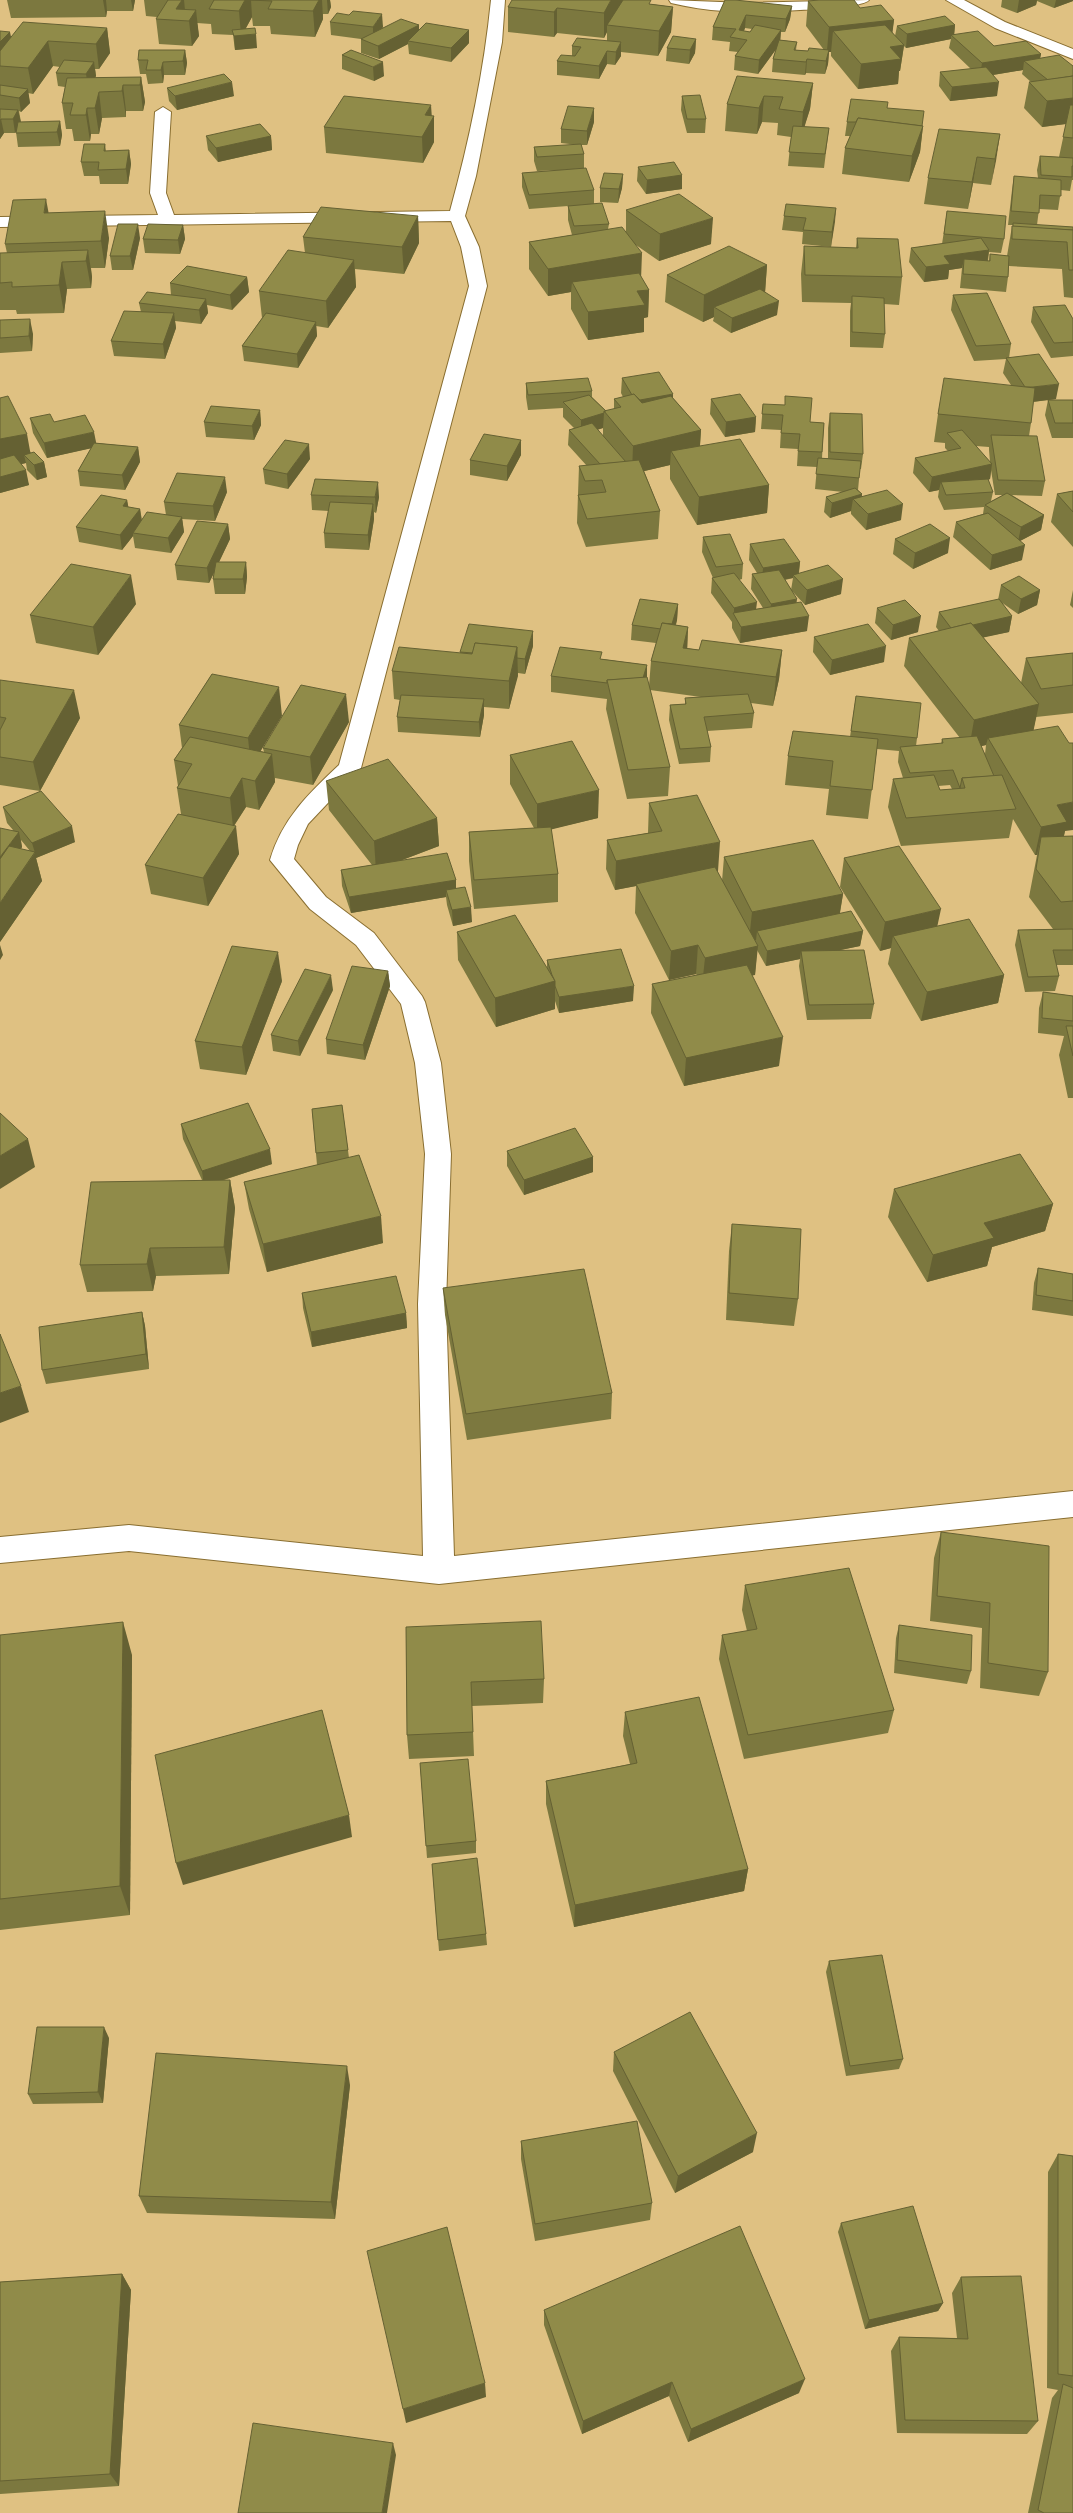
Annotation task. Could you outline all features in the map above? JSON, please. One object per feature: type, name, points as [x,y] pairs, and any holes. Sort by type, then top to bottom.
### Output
[{"type":"street","points":[[439,1571],[432,1304],[438,1154],[428,1063],[413,1002],[365,940],[318,903],[282,860],[285,844],[301,814],[350,768],[478,286],[470,247],[457,216],[468,176],[494,42],[498,0]]},
{"type":"street","points":[[676,0],[740,9],[781,8],[862,0]]},
{"type":"street","points":[[953,0],[1000,25],[1073,54]]},
{"type":"street","points":[[164,112],[158,165],[158,194],[168,220]]},
{"type":"street","points":[[0,222],[457,216]]},
{"type":"street","points":[[0,1550],[129,1538],[439,1571],[1073,1504]]},
{"type":"building","points":[[168,0],[182,0],[176,9],[196,10],[189,21],[156,19]]},
{"type":"building","points":[[214,0],[245,0],[239,11],[209,9]]},
{"type":"building","points":[[250,0],[319,0],[313,11],[268,9],[272,1]]},
{"type":"building","points":[[512,0],[611,0],[604,13],[557,8],[554,12],[508,7]]},
{"type":"building","points":[[623,0],[651,0],[649,4],[673,7],[659,31],[607,25]]},
{"type":"building","points":[[725,0],[792,6],[786,19],[746,15],[739,30],[750,32],[755,25],[781,30],[759,60],[735,56],[747,40],[730,37],[736,29],[713,27]]},
{"type":"building","points":[[854,0],[860,8],[881,5],[894,20],[829,27],[808,1]]},
{"type":"building","points":[[353,11],[382,14],[373,27],[330,22],[337,13],[349,15]]},
{"type":"building","points":[[945,16],[955,25],[907,34],[897,26]]},
{"type":"building","points":[[401,19],[419,25],[378,46],[361,39]]},
{"type":"building","points":[[23,22],[107,28],[96,44],[48,41],[28,68],[0,66],[0,51]]},
{"type":"building","points":[[426,23],[469,30],[451,48],[408,41]]},
{"type":"building","points":[[885,25],[904,45],[890,47],[901,59],[861,64],[833,31]]},
{"type":"building","points":[[255,28],[256,34],[234,36],[232,30]]},
{"type":"building","points":[[0,31],[10,32],[0,42]]},
{"type":"building","points":[[978,31],[994,46],[1026,41],[1041,54],[982,63],[951,35]]},
{"type":"building","points":[[673,36],[696,39],[690,50],[667,48]]},
{"type":"building","points":[[577,38],[621,42],[616,52],[607,51],[599,66],[557,61],[561,55],[575,56],[581,47],[572,46]]},
{"type":"building","points":[[779,40],[797,42],[794,50],[808,51],[809,48],[829,50],[826,61],[807,59],[806,62],[773,59]]},
{"type":"building","points":[[139,50],[185,50],[183,61],[163,62],[161,70],[146,70],[148,60],[138,60]]},
{"type":"building","points":[[351,50],[383,62],[373,67],[342,55]]},
{"type":"building","points":[[1059,55],[1073,66],[1073,76],[1048,80],[1024,61]]},
{"type":"building","points":[[64,60],[94,62],[86,74],[56,73]]},
{"type":"building","points":[[986,67],[999,82],[952,87],[940,72]]},
{"type":"building","points":[[224,74],[232,82],[175,96],[167,88]]},
{"type":"building","points":[[737,76],[813,83],[803,112],[779,109],[783,97],[764,96],[759,108],[727,104]]},
{"type":"building","points":[[1073,76],[1073,98],[1047,101],[1029,82]]},
{"type":"building","points":[[141,77],[140,85],[123,85],[122,91],[99,92],[95,108],[87,108],[86,115],[70,115],[73,103],[62,103],[67,78]]},
{"type":"building","points":[[0,85],[28,89],[19,98],[0,95]]},
{"type":"building","points":[[700,95],[706,119],[687,119],[682,96]]},
{"type":"building","points":[[344,96],[431,105],[425,115],[434,116],[422,137],[324,127]]},
{"type":"building","points":[[851,99],[888,102],[887,108],[924,111],[922,126],[858,118],[856,122],[847,122]]},
{"type":"building","points":[[1070,105],[1073,105],[1073,138],[1063,137]]},
{"type":"building","points":[[568,106],[594,108],[587,131],[561,129]]},
{"type":"building","points":[[0,109],[18,110],[13,119],[1,119],[0,121]]},
{"type":"building","points":[[858,118],[923,126],[912,156],[845,148]]},
{"type":"building","points":[[60,121],[57,132],[16,133],[18,122]]},
{"type":"building","points":[[260,124],[271,136],[216,148],[206,136]]},
{"type":"building","points":[[793,126],[829,128],[825,154],[789,152]]},
{"type":"building","points":[[939,129],[1000,134],[995,159],[977,157],[972,182],[928,178]]},
{"type":"building","points":[[84,144],[105,144],[104,151],[129,150],[126,169],[98,170],[99,162],[81,162]]},
{"type":"building","points":[[581,144],[584,154],[537,157],[534,147]]},
{"type":"building","points":[[1040,156],[1073,158],[1072,177],[1041,175]]},
{"type":"building","points":[[674,162],[682,175],[647,180],[638,167]]},
{"type":"building","points":[[586,168],[594,190],[529,195],[522,173]]},
{"type":"building","points":[[604,173],[623,174],[619,189],[600,188]]},
{"type":"building","points":[[1014,176],[1061,180],[1061,196],[1040,195],[1039,213],[1011,211]]},
{"type":"building","points":[[679,194],[713,218],[660,234],[626,210]]},
{"type":"building","points":[[46,199],[44,213],[105,211],[101,241],[5,244],[13,200]]},
{"type":"building","points":[[602,203],[609,224],[574,226],[568,206]]},
{"type":"building","points":[[786,204],[836,208],[832,232],[803,230],[806,218],[784,216]]},
{"type":"building","points":[[321,207],[418,216],[402,247],[303,237]]},
{"type":"building","points":[[947,211],[1006,216],[1004,239],[944,234]]},
{"type":"building","points":[[1013,223],[1073,227],[1073,230],[1013,227]]},
{"type":"building","points":[[118,224],[138,224],[130,256],[110,256]]},
{"type":"building","points":[[148,224],[183,225],[178,240],[143,239]]},
{"type":"building","points":[[1012,226],[1073,230],[1073,270],[1069,270],[1067,242],[1012,239]]},
{"type":"building","points":[[622,227],[642,253],[548,269],[529,242]]},
{"type":"building","points":[[857,238],[898,239],[902,277],[805,275],[804,246],[858,248]]},
{"type":"building","points":[[981,238],[989,250],[944,256],[950,264],[926,267],[911,248]]},
{"type":"building","points":[[729,246],[767,265],[704,295],[667,275]]},
{"type":"building","points":[[88,250],[86,261],[62,262],[59,285],[12,287],[12,282],[0,283],[0,253]]},
{"type":"building","points":[[288,250],[354,260],[326,301],[259,291]]},
{"type":"building","points":[[990,254],[1009,256],[1008,277],[963,274],[964,259],[990,261]]},
{"type":"building","points":[[187,266],[247,277],[230,295],[170,283]]},
{"type":"building","points":[[639,273],[649,290],[637,291],[645,305],[588,312],[572,282]]},
{"type":"building","points":[[760,289],[779,301],[732,318],[714,307]]},
{"type":"building","points":[[147,292],[206,299],[199,310],[139,303]]},
{"type":"building","points":[[987,293],[1011,344],[976,346],[953,295]]},
{"type":"building","points":[[852,296],[884,298],[885,334],[852,332]]},
{"type":"building","points":[[1065,305],[1073,319],[1073,342],[1054,343],[1033,307]]},
{"type":"building","points":[[124,311],[174,313],[163,344],[111,341]]},
{"type":"building","points":[[266,313],[316,322],[297,354],[242,346]]},
{"type":"building","points":[[30,319],[29,336],[0,338],[0,320]]},
{"type":"building","points":[[1039,354],[1059,384],[1025,387],[1006,358]]},
{"type":"building","points":[[659,372],[673,394],[640,400],[634,394],[632,395],[622,378]]},
{"type":"building","points":[[588,378],[592,391],[528,395],[526,383]]},
{"type":"building","points":[[944,378],[1035,388],[1031,423],[938,414]]},
{"type":"building","points":[[634,394],[642,403],[671,396],[701,430],[633,446],[604,411],[621,407],[614,399]]},
{"type":"building","points":[[740,394],[756,417],[726,422],[711,399]]},
{"type":"building","points":[[589,395],[606,411],[604,413],[581,420],[563,402]]},
{"type":"building","points":[[8,396],[27,434],[0,439],[0,398]]},
{"type":"building","points":[[785,396],[812,398],[810,422],[824,423],[822,452],[798,451],[800,434],[781,433],[783,415],[762,414],[763,404],[785,405]]},
{"type":"building","points":[[1048,400],[1073,400],[1073,423],[1055,423]]},
{"type":"building","points":[[211,406],[260,410],[252,426],[204,422]]},
{"type":"building","points":[[830,413],[862,414],[863,454],[830,452]]},
{"type":"building","points":[[50,414],[54,422],[85,415],[94,432],[44,443],[30,418]]},
{"type":"building","points":[[592,423],[626,462],[600,464],[569,430]]},
{"type":"building","points":[[962,430],[992,464],[932,477],[915,458],[961,448],[947,433]]},
{"type":"building","points":[[484,434],[521,440],[507,466],[470,460]]},
{"type":"building","points":[[991,435],[1037,436],[1045,481],[998,480]]},
{"type":"building","points":[[740,439],[769,485],[699,497],[671,451]]},
{"type":"building","points":[[285,440],[309,444],[287,474],[263,469]]},
{"type":"building","points":[[94,443],[138,447],[122,475],[78,471]]},
{"type":"building","points":[[34,452],[44,462],[34,465],[24,455]]},
{"type":"building","points":[[14,455],[26,470],[0,477],[0,459]]},
{"type":"building","points":[[818,458],[861,461],[859,478],[816,474]]},
{"type":"building","points":[[639,460],[660,511],[587,519],[578,495],[606,492],[602,480],[585,481],[579,466]]},
{"type":"building","points":[[177,473],[225,477],[213,506],[164,502]]},
{"type":"building","points":[[315,479],[378,482],[375,497],[311,495]]},
{"type":"building","points":[[988,479],[993,492],[946,495],[941,482]]},
{"type":"building","points":[[855,488],[862,494],[832,503],[826,497]]},
{"type":"building","points":[[887,490],[903,504],[868,514],[853,499]]},
{"type":"building","points":[[1073,491],[1073,512],[1057,494]]},
{"type":"building","points":[[1007,493],[1044,515],[1021,527],[985,505]]},
{"type":"building","points":[[101,495],[127,500],[123,506],[140,509],[120,535],[76,527]]},
{"type":"building","points":[[330,502],[373,504],[368,535],[324,533]]},
{"type":"building","points":[[147,512],[182,517],[168,538],[133,533]]},
{"type":"building","points":[[988,513],[1025,545],[992,555],[956,522]]},
{"type":"building","points":[[197,521],[228,524],[207,568],[175,565]]},
{"type":"building","points":[[930,524],[950,538],[915,553],[895,539]]},
{"type":"building","points":[[730,534],[743,564],[716,567],[703,537]]},
{"type":"building","points":[[784,539],[800,562],[763,568],[750,544]]},
{"type":"building","points":[[216,562],[246,562],[243,579],[213,579]]},
{"type":"building","points":[[71,564],[131,575],[93,627],[30,615]]},
{"type":"building","points":[[828,565],[843,579],[807,590],[793,575]]},
{"type":"building","points":[[779,570],[797,599],[771,604],[752,574]]},
{"type":"building","points":[[734,573],[757,602],[734,608],[712,578]]},
{"type":"building","points":[[1019,576],[1040,590],[1021,599],[1001,585]]},
{"type":"building","points":[[640,599],[678,604],[672,624],[662,623],[661,629],[632,625]]},
{"type":"building","points":[[999,599],[1012,616],[951,628],[939,612]]},
{"type":"building","points":[[905,600],[921,616],[893,625],[877,608]]},
{"type":"building","points":[[801,602],[809,616],[741,627],[733,613]]},
{"type":"building","points":[[662,623],[688,627],[683,648],[699,650],[702,640],[782,650],[776,677],[651,661]]},
{"type":"building","points":[[971,623],[1039,704],[974,720],[909,638]]},
{"type":"building","points":[[469,624],[533,631],[525,659],[517,658],[517,647],[475,643],[473,653],[460,652]]},
{"type":"building","points":[[868,624],[886,646],[832,660],[814,637]]},
{"type":"building","points":[[475,643],[517,647],[509,681],[392,671],[399,647],[472,654]]},
{"type":"building","points":[[560,647],[602,652],[600,659],[647,665],[643,678],[607,680],[607,683],[551,676]]},
{"type":"building","points":[[1073,653],[1073,685],[1041,689],[1026,658]]},
{"type":"building","points":[[212,674],[279,687],[248,738],[179,725]]},
{"type":"building","points":[[647,677],[670,767],[628,770],[607,680]]},
{"type":"building","points":[[0,680],[74,690],[33,762],[0,757],[0,730],[6,718],[0,717]]},
{"type":"building","points":[[301,685],[346,694],[310,757],[263,748]]},
{"type":"building","points":[[748,694],[754,713],[704,717],[711,747],[680,749],[670,705],[686,704],[685,698]]},
{"type":"building","points":[[401,695],[484,699],[479,722],[397,717]]},
{"type":"building","points":[[856,696],[921,703],[917,738],[851,731]]},
{"type":"building","points":[[1058,726],[1069,743],[1073,743],[1073,802],[1057,805],[1067,822],[1041,827],[988,738]]},
{"type":"building","points":[[793,731],[878,739],[872,790],[830,786],[833,761],[788,756]]},
{"type":"building","points":[[977,736],[994,776],[962,778],[960,788],[953,770],[910,773],[900,747],[943,743],[942,739]]},
{"type":"building","points":[[190,737],[272,754],[255,781],[242,778],[230,798],[177,788],[192,764],[174,760]]},
{"type":"building","points":[[572,741],[599,790],[537,804],[510,755]]},
{"type":"building","points":[[388,759],[437,818],[374,841],[326,781]]},
{"type":"building","points":[[934,775],[940,790],[965,788],[962,778],[1002,775],[1016,809],[906,818],[893,779]]},
{"type":"building","points":[[41,791],[72,826],[32,843],[3,807]]},
{"type":"building","points":[[697,795],[720,842],[616,861],[607,840],[662,831],[649,803]]},
{"type":"building","points":[[178,814],[236,826],[203,878],[145,865]]},
{"type":"building","points":[[551,827],[558,874],[474,880],[469,832]]},
{"type":"building","points":[[0,828],[19,832],[0,857]]},
{"type":"building","points":[[1073,836],[1073,901],[1061,902],[1036,869],[1041,837]]},
{"type":"building","points":[[813,840],[843,894],[752,912],[724,857]]},
{"type":"building","points":[[9,846],[35,852],[0,903],[0,859]]},
{"type":"building","points":[[899,846],[941,909],[885,922],[844,858]]},
{"type":"building","points":[[447,853],[456,880],[349,897],[341,870]]},
{"type":"building","points":[[715,867],[758,946],[705,958],[698,945],[671,951],[636,884]]},
{"type":"building","points":[[465,887],[471,907],[452,910],[446,890]]},
{"type":"building","points":[[851,911],[863,931],[767,951],[757,931]]},
{"type":"building","points":[[515,915],[555,981],[495,998],[457,932]]},
{"type":"building","points":[[969,919],[1004,975],[927,992],[893,936]]},
{"type":"building","points":[[1073,929],[1073,950],[1053,950],[1059,976],[1028,977],[1018,930]]},
{"type":"building","points":[[232,946],[278,952],[242,1047],[195,1041]]},
{"type":"building","points":[[621,949],[634,986],[559,997],[547,960]]},
{"type":"building","points":[[864,950],[874,1004],[809,1005],[801,951]]},
{"type":"building","points":[[747,965],[783,1037],[686,1058],[652,984]]},
{"type":"building","points":[[352,966],[388,971],[363,1045],[326,1039]]},
{"type":"building","points":[[305,969],[331,975],[298,1041],[271,1035]]},
{"type":"building","points":[[1043,992],[1073,996],[1073,1021],[1042,1018]]},
{"type":"building","points":[[1066,1026],[1073,1026],[1073,1056]]},
{"type":"building","points":[[248,1103],[270,1149],[202,1171],[181,1124]]},
{"type":"building","points":[[342,1105],[348,1150],[316,1153],[312,1109]]},
{"type":"building","points":[[0,1113],[28,1139],[0,1156]]},
{"type":"building","points":[[575,1128],[593,1157],[524,1180],[507,1151]]},
{"type":"building","points":[[1020,1154],[1053,1204],[984,1223],[994,1238],[933,1255],[894,1189]]},
{"type":"building","points":[[359,1155],[381,1216],[263,1244],[244,1182]]},
{"type":"building","points":[[230,1180],[224,1247],[150,1248],[147,1264],[80,1265],[91,1182]]},
{"type":"building","points":[[732,1224],[801,1229],[798,1299],[729,1293]]},
{"type":"building","points":[[1038,1268],[1073,1274],[1073,1301],[1036,1295]]},
{"type":"building","points":[[584,1269],[612,1393],[466,1414],[443,1288]]},
{"type":"building","points":[[396,1276],[406,1313],[311,1332],[302,1293]]},
{"type":"building","points":[[142,1312],[146,1354],[42,1370],[39,1327]]},
{"type":"building","points":[[0,1334],[21,1386],[0,1393]]},
{"type":"building","points":[[941,1532],[1049,1546],[1048,1672],[988,1663],[990,1603],[937,1596]]},
{"type":"building","points":[[849,1568],[894,1710],[748,1735],[722,1635],[757,1629],[745,1585]]},
{"type":"building","points":[[541,1621],[544,1679],[471,1682],[473,1732],[407,1735],[406,1627]]},
{"type":"building","points":[[123,1622],[120,1886],[0,1899],[0,1635]]},
{"type":"building","points":[[899,1625],[972,1635],[971,1671],[897,1660]]},
{"type":"building","points":[[699,1697],[748,1869],[575,1905],[546,1781],[637,1763],[625,1712]]},
{"type":"building","points":[[322,1710],[349,1815],[176,1863],[155,1755]]},
{"type":"building","points":[[468,1759],[476,1841],[426,1846],[420,1763]]},
{"type":"building","points":[[477,1858],[486,1934],[438,1940],[432,1864]]},
{"type":"building","points":[[882,1955],[903,2059],[850,2066],[829,1961]]},
{"type":"building","points":[[690,2012],[757,2133],[678,2176],[614,2052]]},
{"type":"building","points":[[37,2027],[104,2027],[98,2092],[28,2094]]},
{"type":"building","points":[[156,2053],[347,2066],[331,2202],[139,2196]]},
{"type":"building","points":[[637,2121],[652,2203],[535,2224],[521,2141]]},
{"type":"building","points":[[1058,2154],[1073,2156],[1073,2376],[1058,2374]]},
{"type":"building","points":[[913,2206],[943,2303],[869,2320],[841,2223]]},
{"type":"building","points":[[740,2226],[805,2379],[691,2429],[672,2382],[583,2421],[544,2310]]},
{"type":"building","points":[[447,2227],[485,2383],[403,2409],[367,2251]]},
{"type":"building","points":[[122,2274],[110,2474],[0,2481],[0,2282]]},
{"type":"building","points":[[1021,2276],[1038,2421],[905,2420],[899,2337],[968,2339],[961,2277]]},
{"type":"building","points":[[1063,2384],[1073,2388],[1073,2513],[1044,2513],[1038,2510]]},
{"type":"building","points":[[253,2423],[393,2443],[382,2513],[238,2513]]}]
